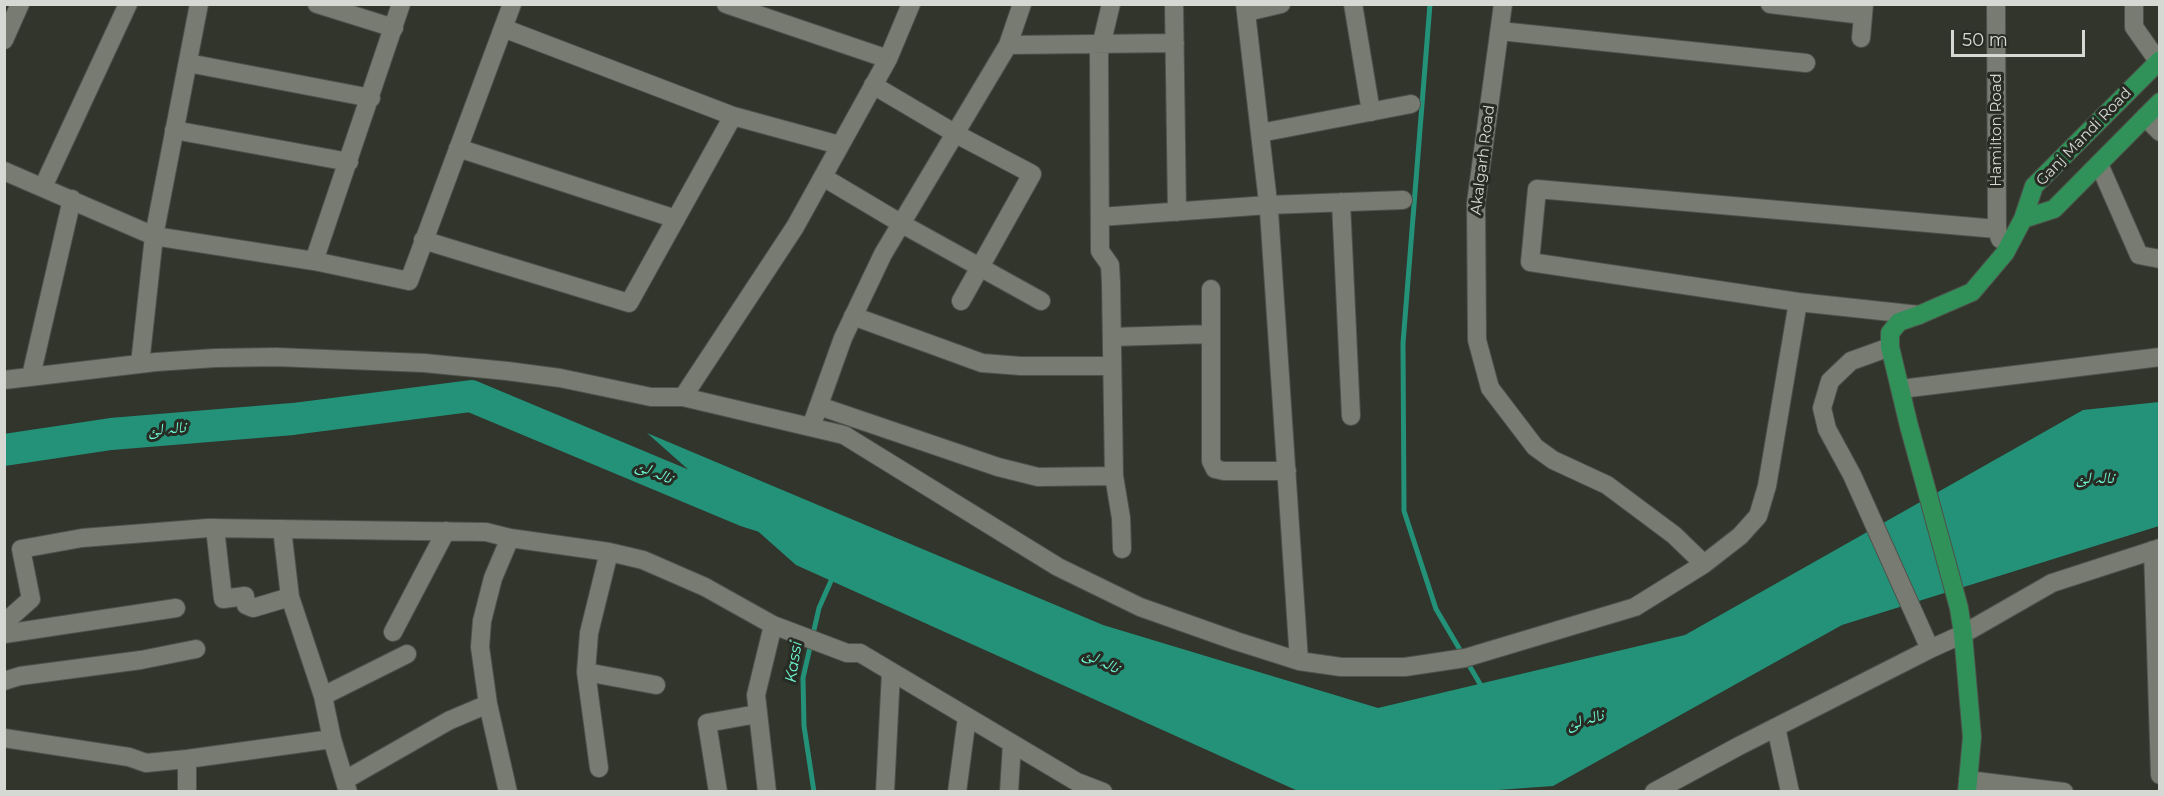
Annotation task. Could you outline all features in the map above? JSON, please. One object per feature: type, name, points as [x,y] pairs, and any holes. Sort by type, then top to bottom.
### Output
[{"type":"main road","name":"Ganj Mandi Road","points":[[2023,219],[2034,186],[2159,60]]},
{"type":"main road","name":"Ganj Mandi Road","points":[[2023,219],[2054,209],[2160,102]]},
{"type":"main road","points":[[1967,786],[1972,737],[1964,633],[1909,426],[1890,347],[1890,333],[1899,322],[1972,292],[2005,254],[2023,219]]},
{"type":"street","points":[[4,40],[20,4]]},
{"type":"street","points":[[43,187],[128,4]]},
{"type":"street","points":[[140,364],[154,236],[199,4]]},
{"type":"street","points":[[317,4],[394,28]]},
{"type":"street","points":[[314,261],[402,4]]},
{"type":"street","points":[[4,171],[154,236],[314,261],[409,281],[512,4]]},
{"type":"street","points":[[726,4],[888,59]]},
{"type":"street","points":[[683,397],[795,227],[888,59],[911,4]]},
{"type":"street","points":[[811,427],[853,316],[884,254],[1008,45],[1022,4]]},
{"type":"street","points":[[1111,4],[1099,54],[1100,251],[1110,265],[1114,476],[1121,518],[1122,549]]},
{"type":"street","points":[[1174,4],[1177,212]]},
{"type":"street","points":[[1281,4],[1246,8],[1268,205],[1299,661]]},
{"type":"street","points":[[1353,4],[1371,112]]},
{"type":"street","name":"Akalgarh Road","points":[[1503,4],[1476,203],[1477,340],[1490,388],[1535,447],[1553,460],[1607,485],[1674,535],[1704,564]]},
{"type":"street","points":[[1770,4],[1863,10],[1861,38]]},
{"type":"street","name":"Hamilton Road","points":[[1996,4],[1997,230],[2005,254]]},
{"type":"street","points":[[2134,4],[2134,27],[2159,60]]},
{"type":"street","points":[[503,28],[733,116],[839,145]]},
{"type":"street","points":[[1500,31],[1806,63]]},
{"type":"street","points":[[1008,45],[1175,43]]},
{"type":"street","points":[[188,63],[371,98]]},
{"type":"street","points":[[873,85],[956,134],[1032,174],[961,301]]},
{"type":"street","points":[[1260,133],[1412,104]]},
{"type":"street","points":[[423,240],[630,303],[733,116]]},
{"type":"street","points":[[2145,117],[2160,132]]},
{"type":"street","points":[[174,130],[349,162]]},
{"type":"street","points":[[458,148],[676,219]]},
{"type":"street","points":[[2099,164],[2139,255],[2160,259]]},
{"type":"street","points":[[823,177],[1041,301]]},
{"type":"street","points":[[1919,315],[1798,302],[1530,262],[1537,189],[1997,230]]},
{"type":"street","points":[[31,376],[72,200]]},
{"type":"street","points":[[1100,217],[1268,205],[1403,200]]},
{"type":"street","points":[[1341,202],[1351,416]]},
{"type":"street","points":[[1211,290],[1211,461],[1215,469],[1224,471],[1287,471]]},
{"type":"street","points":[[4,380],[140,364],[215,358],[276,357],[424,363],[560,378],[651,397],[683,397],[844,435],[1058,567],[1140,608],[1299,661],[1341,667],[1405,667],[1465,658],[1635,608],[1704,564],[1740,536],[1758,516],[1767,486],[1798,302]]},
{"type":"street","points":[[853,316],[982,363],[1021,366],[1113,366]]},
{"type":"street","points":[[1112,337],[1211,334]]},
{"type":"street","points":[[1890,347],[1851,361],[1830,381],[1822,408],[1827,429],[1852,475],[1930,649]]},
{"type":"street","points":[[1901,389],[2160,357]]},
{"type":"street","points":[[819,406],[998,467],[1038,477],[1114,476]]},
{"type":"street","points":[[215,528],[223,599],[245,596],[246,605],[253,608],[290,597]]},
{"type":"street","points":[[4,623],[31,598],[21,549],[82,538],[215,528],[486,532],[510,538],[609,552],[643,560],[705,587],[773,625],[800,633],[847,653],[860,653],[1012,744],[1064,783],[1077,782],[1103,792]]},
{"type":"street","points":[[282,529],[290,597],[323,696],[332,739],[346,786],[449,720],[488,704]]},
{"type":"street","points":[[393,632],[446,531]]},
{"type":"street","points":[[508,792],[488,704],[480,647],[482,621],[493,579],[510,538]]},
{"type":"street","points":[[1654,792],[1776,727],[1964,633],[2052,583],[2156,549],[2160,775]]},
{"type":"street","points":[[599,768],[586,672],[589,633],[609,552]]},
{"type":"street","points":[[4,634],[176,608]]},
{"type":"street","points":[[767,792],[756,694],[773,625]]},
{"type":"street","points":[[4,681],[20,676],[141,660],[196,649]]},
{"type":"street","points":[[323,696],[407,654]]},
{"type":"street","points":[[586,672],[656,685]]},
{"type":"street","points":[[885,792],[891,672]]},
{"type":"street","points":[[717,792],[706,723],[757,714]]},
{"type":"street","points":[[957,792],[967,717]]},
{"type":"street","points":[[1776,727],[1790,792]]},
{"type":"street","points":[[4,738],[129,758],[146,763],[332,739]]},
{"type":"street","points":[[1009,792],[1012,744]]},
{"type":"street","points":[[187,759],[187,792]]},
{"type":"street","points":[[1967,786],[2064,792]]},
{"type":"water","name":"نالہ لئ","points":[[2159,402],[2159,526],[1842,625],[1553,786],[1470,792],[1298,791],[796,565],[647,433],[1103,625],[1378,708],[1685,635],[2083,410]]},
{"type":"waterway","points":[[1430,4],[1403,343],[1404,511],[1436,609],[1483,689]]},
{"type":"waterway","name":"نالہ لئ","points":[[4,450],[111,434],[293,419],[471,396],[765,517]]},
{"type":"waterway","name":"Kassi","points":[[814,792],[804,726],[803,678],[819,608],[834,574]]}]
